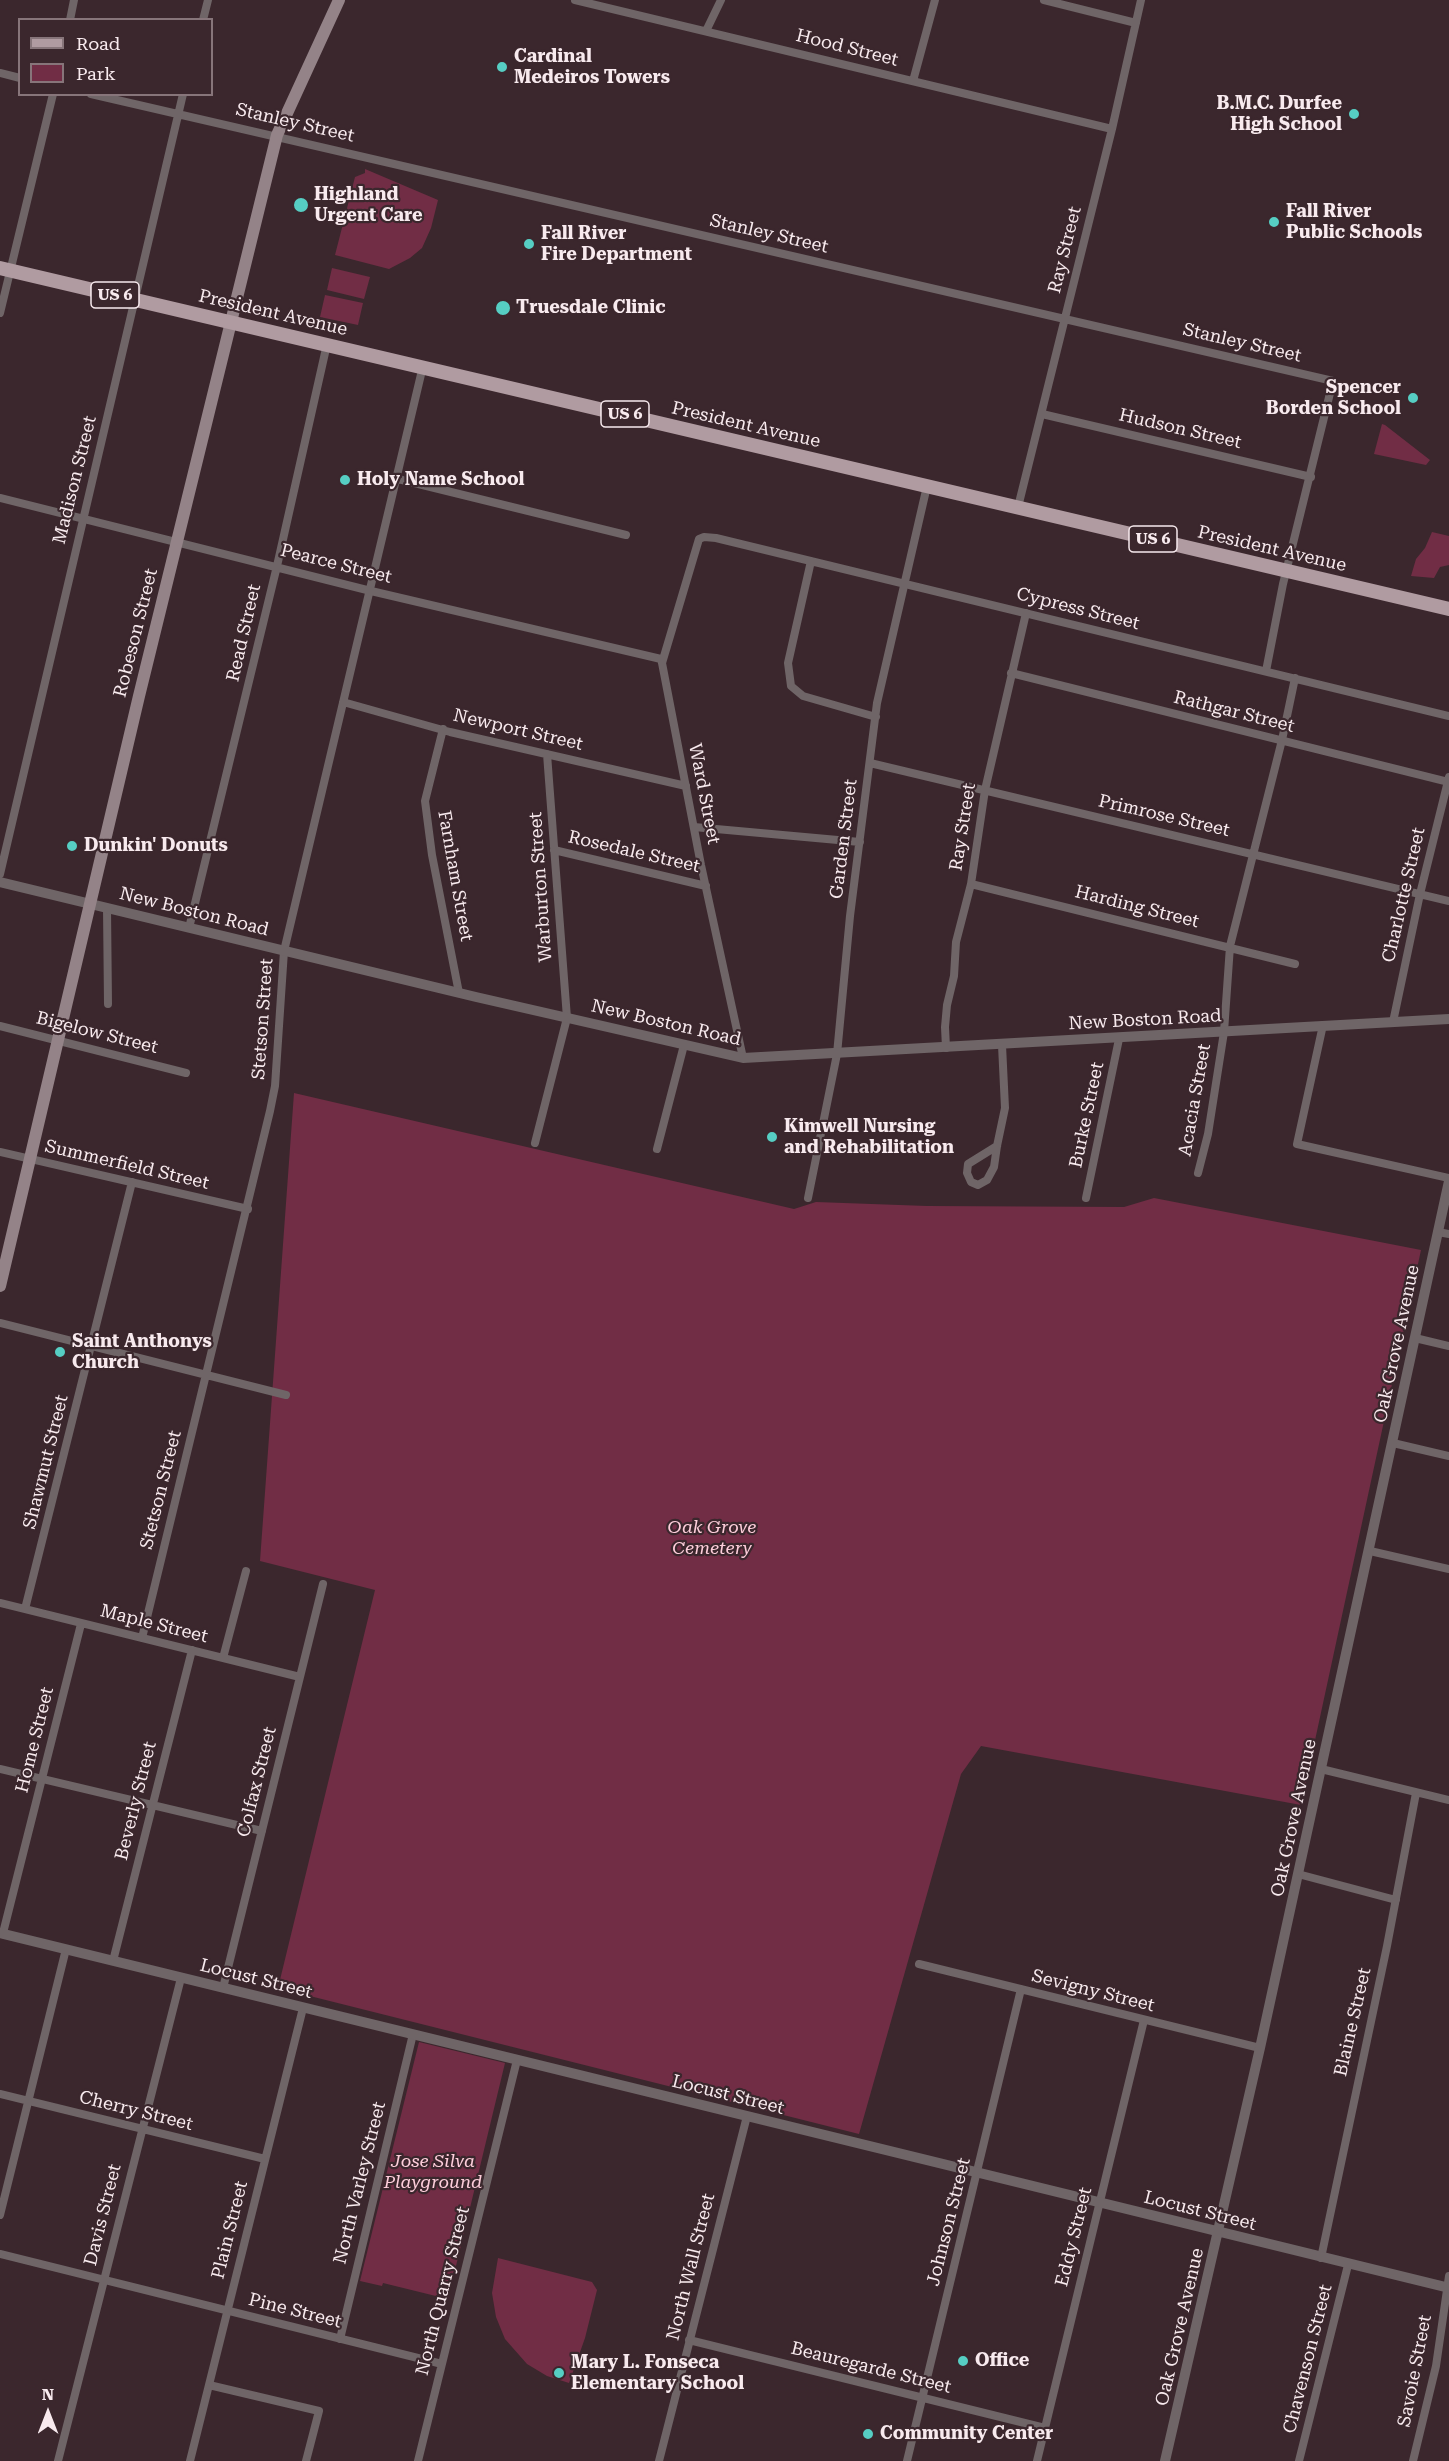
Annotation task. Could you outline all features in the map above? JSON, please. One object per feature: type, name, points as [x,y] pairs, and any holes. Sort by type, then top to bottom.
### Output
[{"type":"main road","name":"Robeson Street","points":[[0,1286],[277,135],[339,0]]},
{"type":"main road","name":"President Avenue","points":[[5,269],[1449,609]]},
{"type":"street","points":[[70,18],[74,0]]},
{"type":"street","points":[[203,18],[208,0]]},
{"type":"street","name":"Hood Street","points":[[575,0],[592,2],[1046,115],[1112,129]]},
{"type":"street","points":[[706,31],[721,0]]},
{"type":"street","points":[[913,81],[935,0]]},
{"type":"street","points":[[1044,0],[1136,23]]},
{"type":"street","name":"Ray Street","points":[[1018,507],[1112,129],[1141,0]]},
{"type":"street","points":[[0,73],[18,78]]},
{"type":"street","points":[[0,313],[5,269],[51,96]]},
{"type":"street","name":"Stanley Street","points":[[100,96],[277,135],[1333,381],[1311,477]]},
{"type":"street","name":"Madison Street","points":[[0,874],[182,96]]},
{"type":"street","name":"Read Street","points":[[189,928],[277,566],[327,344]]},
{"type":"street","name":"Stetson Street","points":[[142,1638],[248,1209],[274,1086],[284,951],[423,366]]},
{"type":"street","name":"Hudson Street","points":[[1042,414],[1311,477]]},
{"type":"street","points":[[1266,671],[1287,571],[1311,477]]},
{"type":"street","points":[[398,479],[626,535]]},
{"type":"street","name":"Garden Street","points":[[808,1198],[837,1054],[850,916],[876,717],[927,486]]},
{"type":"street","name":"Pearce Street","points":[[0,498],[371,591],[661,659],[662,663]]},
{"type":"street","name":"Cypress Street","points":[[699,539],[711,537],[1449,716]]},
{"type":"street","name":"Ward Street","points":[[699,539],[662,663],[743,1058]]},
{"type":"street","points":[[811,561],[788,663],[791,686],[803,696],[876,717]]},
{"type":"street","name":"Ray Street","points":[[946,1048],[947,1005],[954,976],[956,942],[970,884],[985,790],[1026,613]]},
{"type":"street","name":"Rathgar Street","points":[[1011,673],[1449,780]]},
{"type":"street","name":"Acacia Street","points":[[1198,1173],[1208,1134],[1224,1032],[1230,946],[1282,740],[1295,678]]},
{"type":"street","name":"Newport Street","points":[[343,702],[442,729],[686,786]]},
{"type":"street","name":"Farnham Street","points":[[442,729],[425,801],[432,855],[459,993]]},
{"type":"street","name":"Warburton Street","points":[[535,1143],[567,1018],[547,754]]},
{"type":"street","name":"Primrose Street","points":[[870,763],[1449,901]]},
{"type":"street","name":"Charlotte Street","points":[[1393,1022],[1420,894],[1449,780]]},
{"type":"street","points":[[694,827],[861,842]]},
{"type":"street","name":"Rosedale Street","points":[[554,850],[706,886]]},
{"type":"street","name":"New Boston Road","points":[[0,882],[459,993],[743,1058],[1449,1019]]},
{"type":"street","name":"Harding Street","points":[[970,884],[1230,946],[1295,964]]},
{"type":"street","points":[[107,908],[108,1004]]},
{"type":"street","points":[[1323,1025],[1297,1144],[1449,1180]]},
{"type":"street","name":"Bigelow Street","points":[[0,1026],[186,1073]]},
{"type":"street","name":"Burke Street","points":[[1086,1198],[1119,1039]]},
{"type":"street","points":[[657,1149],[684,1045]]},
{"type":"street","points":[[997,1146],[968,1164],[967,1173],[971,1182],[978,1185],[987,1180],[994,1167],[1005,1108],[1002,1045]]},
{"type":"street","name":"Summerfield Street","points":[[0,1152],[248,1209]]},
{"type":"street","name":"Oak Grove Avenue","points":[[1165,2461],[1260,2048],[1415,1338],[1443,1233],[1449,1180]]},
{"type":"street","name":"Shawmut Street","points":[[25,1609],[132,1182]]},
{"type":"street","points":[[0,1323],[286,1395]]},
{"type":"street","points":[[1415,1338],[1449,1346]]},
{"type":"street","points":[[1393,1443],[1449,1456]]},
{"type":"street","points":[[1370,1551],[1449,1569]]},
{"type":"street","points":[[223,1658],[246,1571]]},
{"type":"street","name":"Colfax Street","points":[[223,1988],[323,1584]]},
{"type":"street","name":"Maple Street","points":[[0,1603],[300,1677]]},
{"type":"street","name":"Home Street","points":[[2,1933],[81,1624]]},
{"type":"street","name":"Beverly Street","points":[[113,1961],[192,1650]]},
{"type":"street","points":[[0,1769],[262,1831]]},
{"type":"street","points":[[1321,1769],[1449,1800]]},
{"type":"street","name":"Blaine Street","points":[[1321,2258],[1396,1900],[1416,1792]]},
{"type":"street","points":[[1298,1874],[1396,1900]]},
{"type":"street","name":"Locust Street","points":[[2,1933],[1448,2288]]},
{"type":"street","points":[[0,2215],[66,1949]]},
{"type":"street","name":"Sevigny Street","points":[[919,1964],[1260,2048]]},
{"type":"street","name":"Davis Street","points":[[58,2461],[181,1978]]},
{"type":"street","name":"Johnson Street","points":[[907,2461],[1021,1989]]},
{"type":"street","name":"Plain Street","points":[[190,2461],[303,2008]]},
{"type":"street","name":"Eddy Street","points":[[1037,2461],[1144,2020]]},
{"type":"street","name":"North Varley Street","points":[[340,2339],[413,2034]]},
{"type":"street","name":"North Quarry Street","points":[[418,2461],[517,2060]]},
{"type":"street","name":"Cherry Street","points":[[0,2094],[265,2159]]},
{"type":"street","name":"North Wall Street","points":[[659,2461],[747,2116]]},
{"type":"street","name":"Pine Street","points":[[0,2254],[442,2364]]},
{"type":"street","name":"Chavenson Street","points":[[1299,2461],[1348,2265]]},
{"type":"street","name":"Savoie Street","points":[[1413,2461],[1436,2366],[1449,2276]]},
{"type":"street","name":"Beauregarde Street","points":[[689,2340],[1045,2428]]},
{"type":"street","points":[[209,2385],[319,2411],[306,2461]]},
{"type":"green space","points":[[365,169],[438,200],[431,228],[422,248],[410,258],[389,269],[335,255],[355,177],[365,173]]},
{"type":"green space","points":[[332,268],[370,277],[364,299],[327,290]]},
{"type":"green space","points":[[325,295],[363,303],[358,325],[320,317]]},
{"type":"green space","points":[[1382,424],[1430,460],[1426,465],[1374,454]]},
{"type":"green space","points":[[1432,532],[1449,536],[1449,565],[1440,567],[1434,578],[1411,576],[1416,559],[1425,548]]},
{"type":"green space","name":"Oak Grove Cemetery","points":[[294,1093],[794,1209],[816,1202],[927,1206],[1124,1207],[1154,1198],[1421,1250],[1301,1805],[981,1746],[961,1774],[859,2134],[278,1988],[375,1590],[260,1561]]},
{"type":"green space","name":"Jose Silva Playground","points":[[419,2042],[505,2063],[448,2299],[383,2283],[382,2286],[360,2281]]},
{"type":"green space","points":[[498,2258],[592,2282],[597,2290],[585,2338],[569,2383],[547,2376],[527,2364],[505,2339],[496,2317],[492,2293]]},
{"type":"place","name":"Cardinal Medeiros Towers","points":[[502,67]]},
{"type":"place","name":"B.M.C. Durfee High School","points":[[1354,114]]},
{"type":"place","name":"Highland Urgent Care","points":[[301,205]]},
{"type":"place","name":"Fall River Public Schools","points":[[1274,222]]},
{"type":"place","name":"Fall River Fire Department","points":[[529,244]]},
{"type":"place","name":"Truesdale Clinic","points":[[503,308]]},
{"type":"place","name":"Spencer Borden School","points":[[1413,398]]},
{"type":"place","name":"Holy Name School","points":[[345,480]]},
{"type":"place","name":"Dunkin' Donuts","points":[[72,846]]},
{"type":"place","name":"Kimwell Nursing and Rehabilitation","points":[[772,1137]]},
{"type":"place","name":"Saint Anthonys Church","points":[[60,1352]]},
{"type":"place","name":"Office","points":[[963,2361]]},
{"type":"place","name":"Mary L. Fonseca Elementary School","points":[[559,2373]]},
{"type":"place","name":"Community Center","points":[[868,2434]]}]
